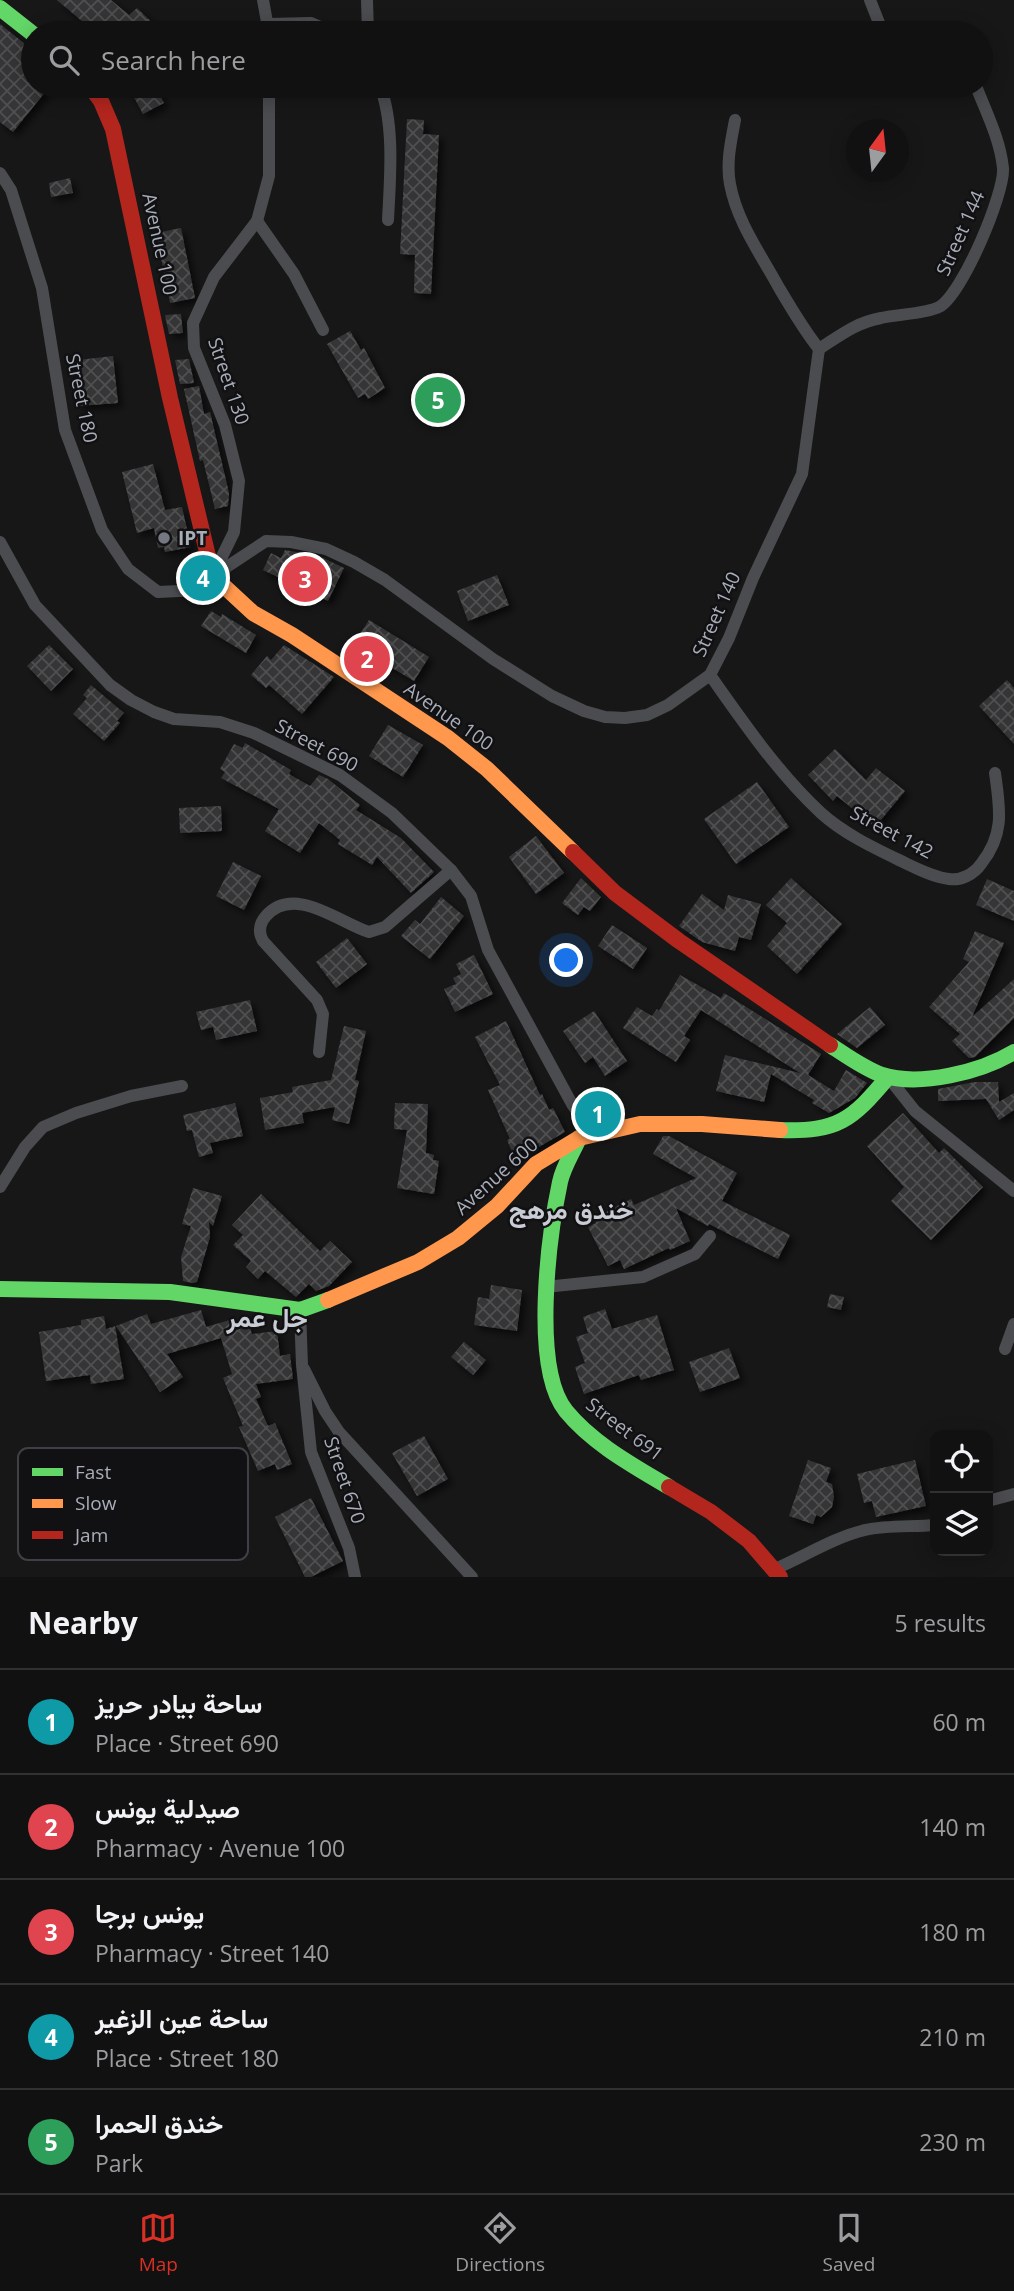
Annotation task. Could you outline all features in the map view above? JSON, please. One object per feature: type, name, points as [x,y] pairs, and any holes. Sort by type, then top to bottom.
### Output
[{"type":"main road","points":[[0,8],[21,25]]},
{"type":"main road","name":"Avenue 100","points":[[99,98],[113,129],[170,398],[213,576],[253,613],[292,635],[437,731],[488,769],[615,893],[679,941],[860,1065],[888,1077]]},
{"type":"main road","points":[[888,1077],[921,1079],[949,1075],[1006,1058],[1014,1052]]},
{"type":"main road","name":"Avenue 600","points":[[0,1289],[170,1292],[300,1310],[360,1288],[418,1262],[458,1238],[497,1206],[536,1164],[585,1136],[640,1124],[702,1124],[810,1131],[836,1124],[862,1108],[888,1077]]},
{"type":"main road","name":"Street 691","points":[[585,1136],[560,1179],[545,1287],[548,1361],[555,1389],[565,1410],[589,1433],[629,1463],[711,1512],[749,1541],[777,1573]]},
{"type":"street","points":[[263,0],[267,21]]},
{"type":"street","points":[[367,0],[368,21]]},
{"type":"street","points":[[870,0],[878,21]]},
{"type":"street","name":"Street 130","points":[[213,576],[234,532],[239,481],[225,425],[194,348],[194,323],[214,277],[257,221],[269,176],[269,98]]},
{"type":"street","points":[[384,98],[390,163],[388,220]]},
{"type":"street","name":"Street 144","points":[[819,349],[853,325],[939,307],[960,284],[997,205],[1002,186],[1003,168],[995,136],[981,98]]},
{"type":"street","points":[[735,120],[728,164],[730,185],[740,215],[754,248],[802,328],[819,349]]},
{"type":"street","name":"Street 180","points":[[0,173],[11,190],[42,288],[65,430],[102,530],[128,569],[158,592],[200,590],[213,576]]},
{"type":"street","points":[[257,221],[294,274],[323,330]]},
{"type":"street","name":"Street 140","points":[[213,576],[266,541],[291,542],[326,549],[385,580],[493,659],[552,696],[584,712],[605,717],[647,715],[668,705],[710,675],[729,638],[753,578],[796,493],[802,474],[819,349]]},
{"type":"street","name":"Street 690","points":[[0,542],[35,605],[120,693],[153,712],[174,719],[220,722],[254,733],[340,775],[392,813],[452,870],[471,896],[488,950],[572,1104],[585,1136]]},
{"type":"street","name":"Street 142","points":[[710,675],[794,785],[823,815],[865,844],[935,876],[948,879],[967,876],[978,869],[996,843],[999,817],[995,773]]},
{"type":"street","points":[[319,1052],[323,1014],[317,1000],[262,941],[259,933],[261,921],[269,912],[294,904],[309,906],[369,932],[385,927],[452,870]]},
{"type":"street","points":[[888,1077],[915,1111],[1014,1191]]},
{"type":"street","points":[[0,1187],[25,1147],[43,1127],[75,1113],[131,1096],[182,1086]]},
{"type":"street","points":[[545,1287],[643,1277],[695,1254],[710,1236]]},
{"type":"street","name":"Street 670","points":[[300,1310],[302,1365],[311,1452],[349,1548],[355,1577]]},
{"type":"street","points":[[1005,1349],[1014,1324]]},
{"type":"street","points":[[302,1365],[325,1411],[339,1432],[472,1577]]},
{"type":"street","points":[[993,1500],[1014,1494]]},
{"type":"street","points":[[777,1573],[840,1538],[867,1530],[930,1525]]},
{"type":"building","points":[[57,0],[111,0],[129,15],[137,8],[151,21],[82,21]]},
{"type":"building","points":[[0,24],[21,41],[21,98],[40,98],[13,132],[0,122]]},
{"type":"building","points":[[134,98],[161,98],[164,103],[143,114]]},
{"type":"building","points":[[407,119],[424,120],[423,134],[439,135],[431,294],[414,293],[415,255],[400,254]]},
{"type":"building","points":[[70,178],[73,193],[51,197],[49,183]]},
{"type":"building","points":[[181,228],[195,298],[170,303],[156,233]]},
{"type":"building","points":[[181,314],[183,333],[169,334],[165,315]]},
{"type":"building","points":[[350,331],[361,350],[364,348],[385,388],[368,399],[365,394],[358,398],[327,344]]},
{"type":"building","points":[[113,356],[118,403],[79,406],[77,392],[81,392],[78,360]]},
{"type":"building","points":[[189,359],[194,383],[180,384],[175,360]]},
{"type":"building","points":[[199,386],[204,414],[210,412],[229,493],[228,506],[215,509],[203,460],[200,461],[184,389]]},
{"type":"building","points":[[153,464],[165,510],[182,507],[191,547],[165,552],[164,547],[158,548],[154,528],[137,533],[122,472]]},
{"type":"building","points":[[285,550],[319,556],[344,568],[328,601],[263,570],[271,553],[281,558]]},
{"type":"building","points":[[497,575],[509,605],[468,621],[457,591]]},
{"type":"building","points":[[211,611],[221,617],[222,614],[256,635],[246,653],[201,626]]},
{"type":"building","points":[[369,620],[429,657],[414,681],[384,663],[386,659],[356,640]]},
{"type":"building","points":[[49,645],[73,669],[51,691],[27,666]]},
{"type":"building","points":[[284,645],[334,677],[302,714],[269,685],[266,688],[251,675],[267,656],[271,660]]},
{"type":"building","points":[[1007,680],[1014,688],[1014,744],[979,706]]},
{"type":"building","points":[[91,685],[124,713],[117,721],[120,723],[104,741],[73,714],[87,698],[83,695]]},
{"type":"building","points":[[388,725],[423,745],[403,777],[369,756]]},
{"type":"building","points":[[245,743],[291,770],[289,774],[310,786],[319,775],[328,779],[360,805],[356,810],[401,838],[434,872],[411,893],[377,857],[372,865],[338,844],[340,840],[319,823],[300,853],[265,831],[279,809],[221,778],[225,772],[220,769],[234,744],[243,748]]},
{"type":"building","points":[[835,749],[866,780],[876,768],[905,791],[875,827],[837,796],[833,801],[808,775]]},
{"type":"building","points":[[757,782],[789,827],[736,864],[704,819]]},
{"type":"building","points":[[221,806],[222,831],[180,833],[179,808]]},
{"type":"building","points":[[536,836],[564,873],[536,894],[509,857]]},
{"type":"building","points":[[233,862],[261,876],[244,910],[216,896]]},
{"type":"building","points":[[581,878],[601,897],[590,911],[584,907],[578,915],[562,903]]},
{"type":"building","points":[[791,878],[842,924],[797,974],[767,946],[787,923],[766,905]]},
{"type":"building","points":[[987,879],[1014,891],[1014,921],[976,905]]},
{"type":"building","points":[[702,894],[724,910],[728,895],[761,904],[751,940],[739,937],[735,951],[702,942],[679,926]]},
{"type":"building","points":[[441,897],[464,916],[430,959],[401,936],[415,920],[420,924]]},
{"type":"building","points":[[612,925],[647,948],[633,969],[598,946]]},
{"type":"building","points":[[975,931],[1004,943],[972,1017],[1014,979],[1014,1018],[975,1057],[969,1058],[952,1041],[960,1034],[929,1007],[969,962],[963,959]]},
{"type":"building","points":[[347,938],[367,964],[336,988],[316,962]]},
{"type":"building","points":[[474,955],[493,994],[455,1012],[444,989],[456,984],[453,978],[461,974],[456,964]]},
{"type":"building","points":[[680,975],[721,998],[724,993],[821,1054],[808,1075],[834,1091],[846,1070],[867,1083],[855,1098],[829,1113],[812,1103],[814,1100],[771,1074],[764,1102],[716,1091],[725,1055],[800,1073],[701,1010],[684,1036],[690,1040],[676,1062],[623,1028],[637,1007],[652,1016],[657,1009],[659,1011]]},
{"type":"building","points":[[250,1000],[257,1031],[216,1040],[213,1027],[201,1030],[196,1012]]},
{"type":"building","points":[[870,1007],[885,1025],[857,1048],[837,1034]]},
{"type":"building","points":[[594,1011],[627,1061],[605,1076],[593,1057],[585,1063],[563,1031]]},
{"type":"building","points":[[506,1021],[540,1095],[542,1094],[549,1110],[553,1108],[565,1132],[530,1152],[528,1148],[513,1154],[507,1140],[510,1139],[488,1090],[500,1085],[475,1037]]},
{"type":"building","points":[[344,1026],[366,1031],[355,1080],[359,1081],[349,1124],[332,1120],[335,1107],[302,1113],[304,1123],[265,1130],[260,1098],[293,1092],[292,1087],[331,1080]]},
{"type":"building","points":[[975,1082],[998,1082],[999,1102],[1014,1093],[1014,1110],[999,1120],[986,1099],[938,1101],[938,1089]]},
{"type":"building","points":[[235,1103],[243,1136],[210,1143],[213,1153],[199,1157],[192,1130],[187,1131],[183,1115]]},
{"type":"building","points":[[395,1103],[428,1104],[426,1153],[434,1155],[433,1160],[439,1161],[434,1194],[397,1188],[407,1130],[394,1129]]},
{"type":"building","points":[[903,1113],[939,1153],[944,1148],[983,1187],[931,1240],[891,1201],[904,1187],[867,1146]]},
{"type":"building","points":[[663,1136],[669,1136],[737,1173],[722,1201],[790,1235],[778,1259],[676,1208],[690,1241],[624,1269],[620,1260],[608,1266],[588,1227],[596,1223],[594,1218],[631,1199],[634,1205],[696,1178],[653,1154]]},
{"type":"building","points":[[193,1188],[222,1196],[213,1226],[209,1222],[210,1237],[197,1282],[193,1283],[183,1281],[181,1257],[191,1226],[182,1224]]},
{"type":"building","points":[[261,1194],[320,1251],[330,1241],[352,1262],[329,1286],[316,1291],[309,1284],[296,1297],[265,1271],[258,1279],[246,1267],[251,1261],[233,1245],[243,1235],[232,1225]]},
{"type":"building","points":[[491,1285],[522,1290],[517,1331],[474,1325],[478,1297],[489,1299]]},
{"type":"building","points":[[830,1294],[844,1297],[841,1310],[827,1307]]},
{"type":"building","points":[[605,1309],[612,1329],[657,1315],[674,1370],[641,1380],[639,1375],[584,1394],[575,1367],[585,1363],[576,1337],[588,1333],[583,1317]]},
{"type":"building","points":[[201,1310],[206,1327],[233,1319],[236,1329],[249,1325],[252,1334],[277,1331],[280,1356],[290,1354],[293,1379],[256,1384],[261,1397],[256,1399],[268,1426],[275,1423],[292,1464],[277,1470],[275,1464],[258,1471],[239,1427],[243,1426],[223,1378],[232,1374],[221,1338],[167,1354],[183,1377],[160,1392],[116,1326],[147,1314],[151,1324]]},
{"type":"building","points":[[104,1316],[106,1329],[115,1326],[124,1379],[91,1384],[90,1375],[46,1381],[39,1332],[81,1325],[81,1320]]},
{"type":"building","points":[[464,1342],[486,1360],[473,1375],[451,1357]]},
{"type":"building","points":[[729,1348],[740,1378],[700,1392],[689,1362]]},
{"type":"building","points":[[424,1436],[448,1479],[417,1496],[392,1453]]},
{"type":"building","points":[[808,1460],[831,1468],[826,1482],[832,1484],[834,1497],[832,1507],[821,1517],[816,1515],[813,1524],[789,1516]]},
{"type":"building","points":[[915,1460],[926,1506],[876,1517],[872,1501],[864,1503],[857,1474]]},
{"type":"building","points":[[311,1498],[343,1561],[311,1577],[305,1577],[275,1517]]},
{"type":"traffic: fast","points":[[0,8],[21,25]]},
{"type":"traffic: fast","points":[[830,1045],[855,1062],[882,1075],[914,1079],[950,1076],[985,1066],[1014,1052]]},
{"type":"traffic: fast","points":[[780,1130],[816,1129],[842,1120],[864,1104],[888,1077]]},
{"type":"traffic: fast","points":[[579,1138],[560,1182],[551,1234],[546,1333],[555,1391],[566,1411],[589,1434],[614,1454],[669,1487]]},
{"type":"traffic: fast","points":[[0,1289],[170,1292],[300,1310],[328,1300]]},
{"type":"traffic: slow","points":[[208,556],[213,576],[253,613],[292,635],[448,738],[487,769],[573,852]]},
{"type":"traffic: slow","points":[[328,1300],[418,1262],[458,1238],[497,1206],[536,1164],[579,1138],[640,1124],[702,1124],[780,1130]]},
{"type":"traffic: jam","points":[[99,98],[113,129],[170,398],[208,556]]},
{"type":"traffic: jam","points":[[573,852],[615,893],[679,941],[830,1045]]},
{"type":"traffic: jam","points":[[669,1487],[711,1512],[749,1541],[780,1577]]},
{"type":"place","name":"خندق الحمرا","points":[[438,400]]},
{"type":"place","name":"IPT","points":[[164,538]]},
{"type":"place","name":"ساحة عين الزغير","points":[[203,578]]},
{"type":"place","name":"يونس برجا","points":[[305,579]]},
{"type":"place","name":"صيدلية يونس","points":[[367,659]]},
{"type":"place","name":"ساحة بيادر حريز","points":[[598,1114]]},
{"type":"district","name":"خندق مرهج","points":[[571,1209]]},
{"type":"district","name":"جل عمر","points":[[267,1317]]}]
